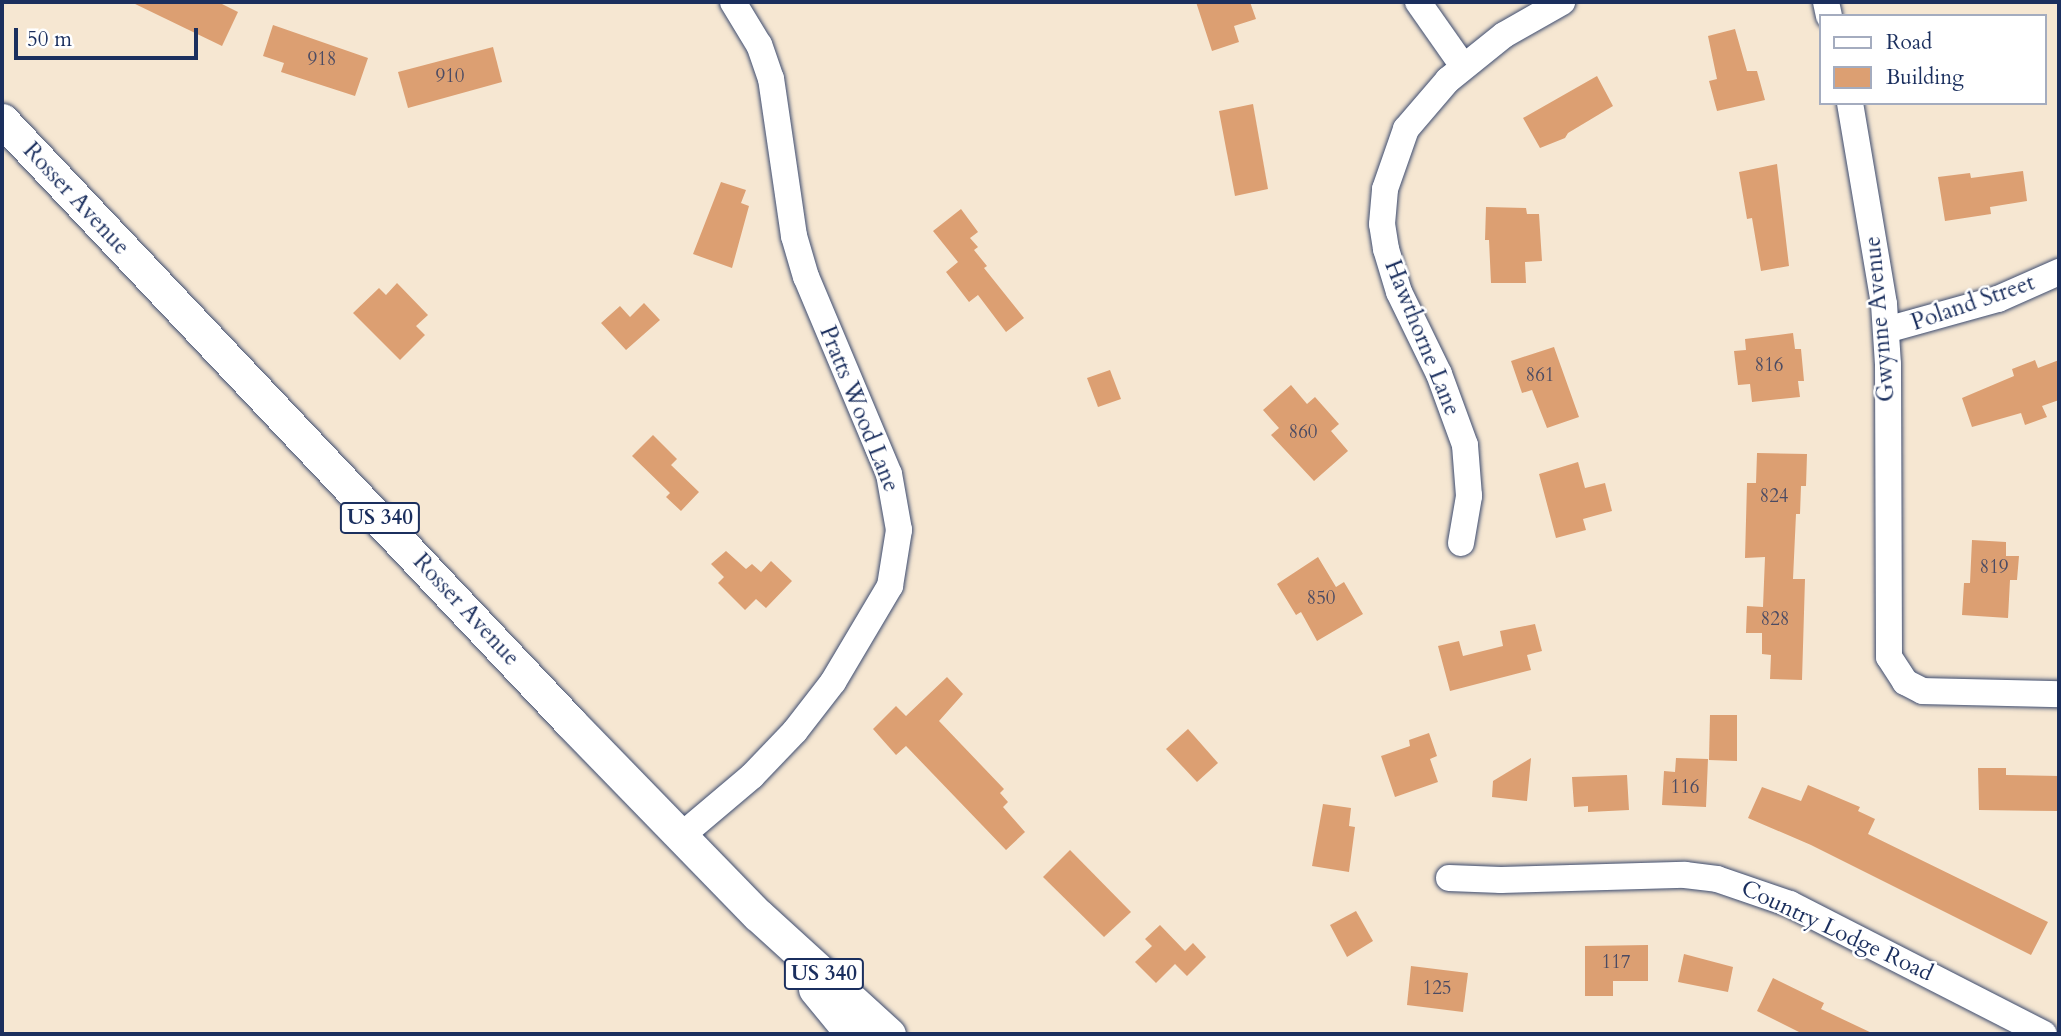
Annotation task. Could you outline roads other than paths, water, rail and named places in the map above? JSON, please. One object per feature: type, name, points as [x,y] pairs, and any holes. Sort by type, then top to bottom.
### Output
[{"type":"main road","name":"Rosser Avenue","points":[[2,121],[681,836],[758,915],[889,1034]]},
{"type":"main road","name":"Rosser Avenue","points":[[758,915],[852,1034]]},
{"type":"street","name":"Pratts Wood Lane","points":[[681,836],[752,776],[795,731],[833,682],[890,586],[898,542],[896,499],[890,474],[806,277],[794,236],[771,79],[759,46],[733,2]]},
{"type":"street","points":[[1418,2],[1463,66]]},
{"type":"street","name":"Hawthorne Lane","points":[[1461,543],[1469,496],[1465,445],[1438,374],[1399,292],[1382,224],[1390,171],[1413,117],[1463,66],[1504,35],[1562,2]]},
{"type":"street","name":"Gwynne Avenue","points":[[1850,105],[1868,200],[1886,330],[1890,432],[1889,657],[1906,682],[1923,691],[2059,694]]},
{"type":"street","name":"Poland Street","points":[[1886,330],[1998,299],[2059,272]]},
{"type":"street","name":"Country Lodge Road","points":[[1449,878],[1501,880],[1685,875],[1717,878],[1790,904],[2044,1034]]}]
